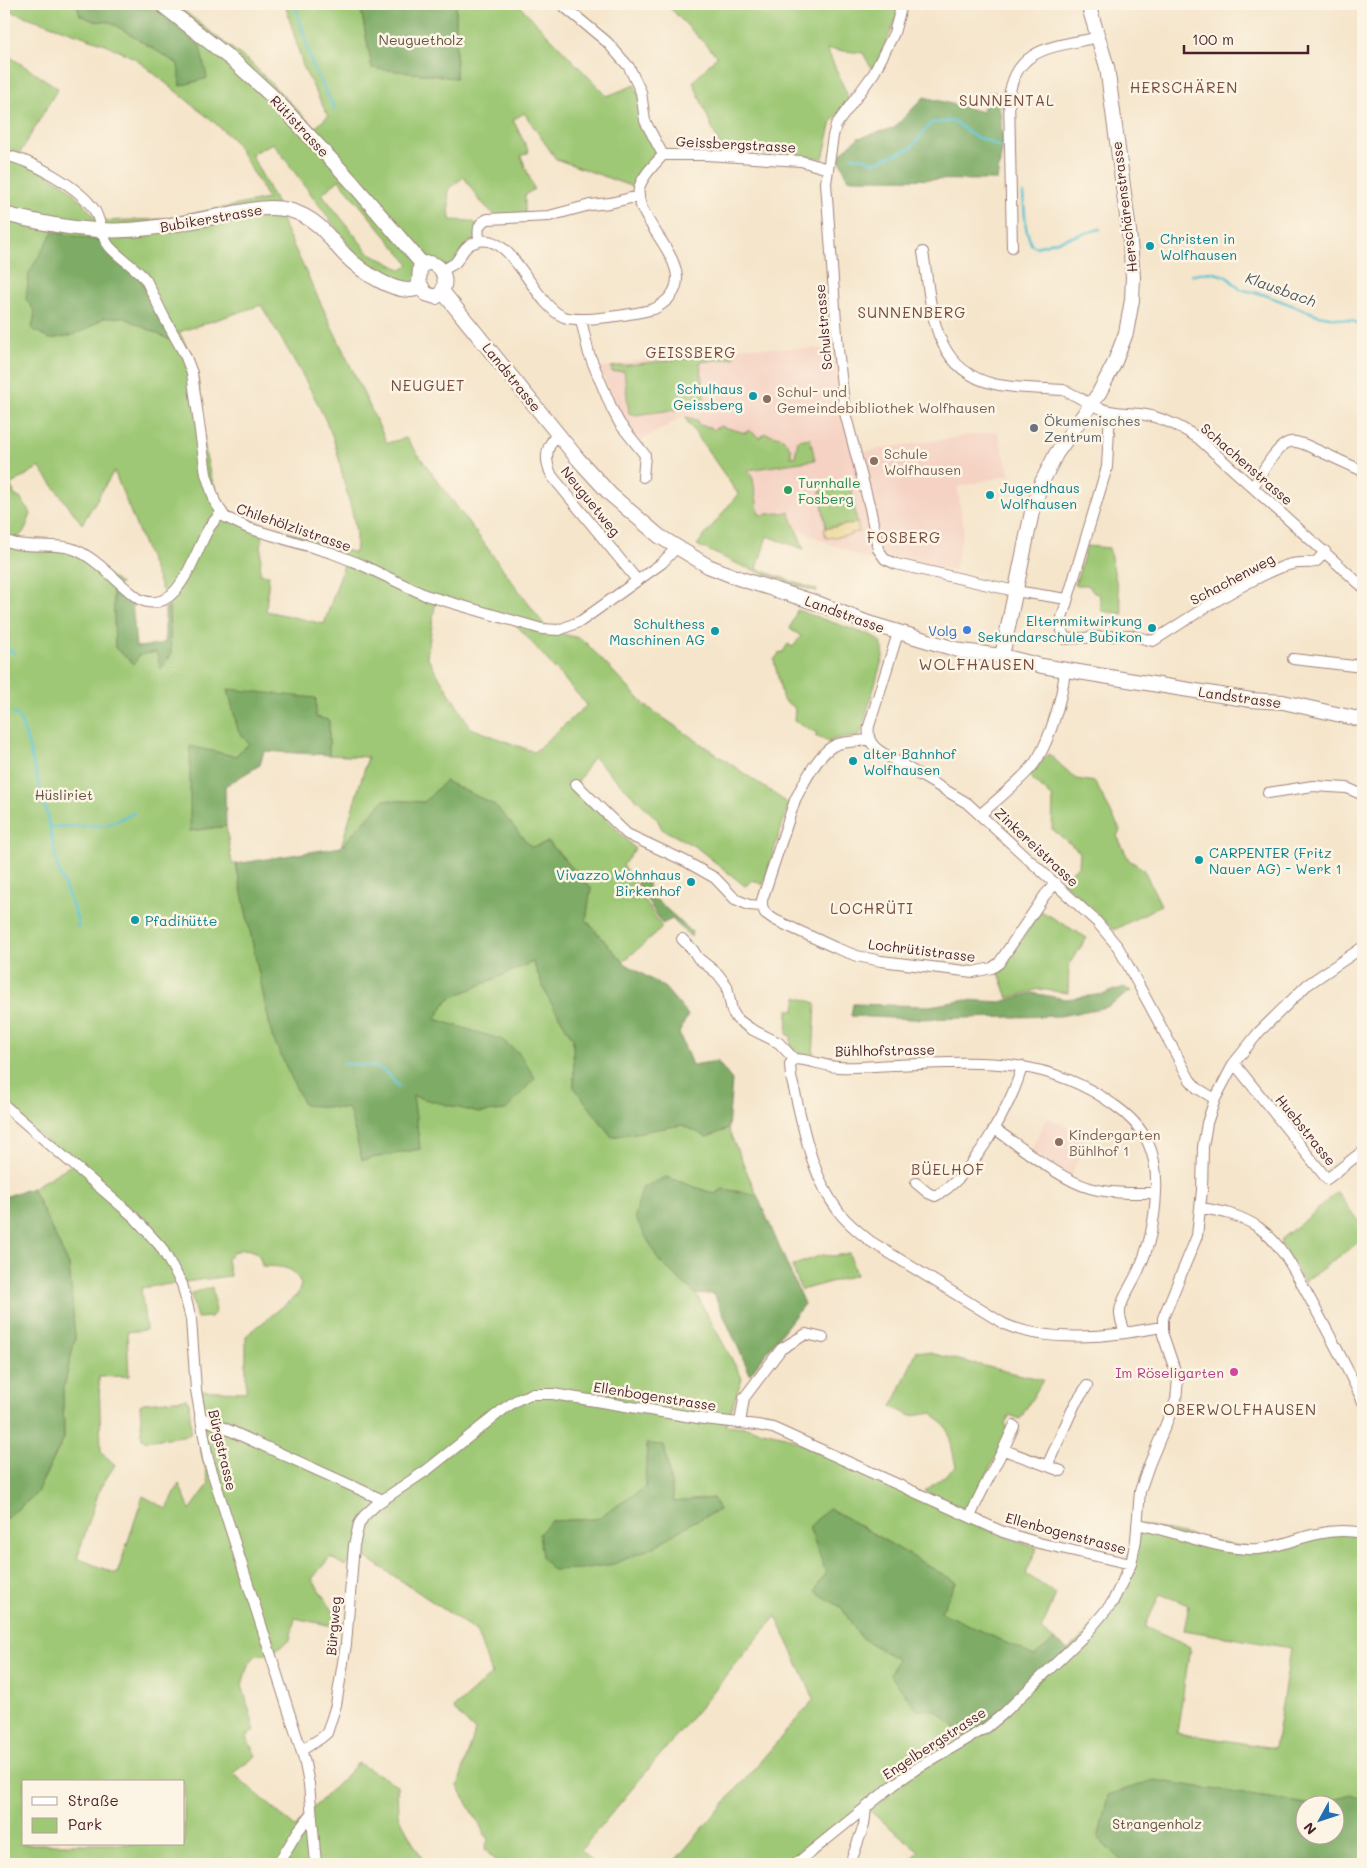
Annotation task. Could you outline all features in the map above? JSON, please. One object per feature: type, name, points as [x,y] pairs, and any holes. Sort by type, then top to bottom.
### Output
[{"type":"main road","name":"Rütistrasse","points":[[161,4],[236,63],[274,98],[350,180],[423,265]]},
{"type":"main road","name":"Herschärenstrasse","points":[[1002,656],[1032,512],[1041,484],[1056,454],[1090,405],[1114,364],[1126,333],[1132,300],[1133,277],[1129,231],[1107,67],[1088,4]]},
{"type":"main road","name":"Bubikerstrasse","points":[[4,214],[54,226],[102,231],[149,228],[257,209],[282,209],[312,220],[353,262],[378,279],[407,291],[413,291],[421,287]]},
{"type":"main road","points":[[431,263],[442,271],[445,282],[442,292],[438,296],[432,297],[426,294],[421,287],[418,273],[423,265],[431,263]]},
{"type":"main road","name":"Landstrasse","points":[[442,292],[558,434],[610,494],[650,530],[676,548],[708,566],[739,579],[817,603],[868,623],[962,651],[1002,656],[1065,669],[1251,700],[1283,702],[1363,720]]},
{"type":"street","points":[[561,4],[607,42],[629,67],[641,92],[645,121],[663,155]]},
{"type":"street","name":"Schulstrasse","points":[[902,4],[897,26],[874,73],[836,125],[826,190],[838,349],[845,413],[880,553],[885,559],[896,564],[1015,591],[1068,599]]},
{"type":"street","points":[[1012,248],[1009,96],[1011,82],[1017,70],[1030,55],[1043,50],[1099,37]]},
{"type":"street","name":"Chilehölzlistrasse","points":[[4,155],[17,158],[39,168],[80,195],[96,213],[102,231],[111,248],[131,264],[146,280],[187,360],[195,389],[206,474],[212,494],[221,513],[230,520],[248,528],[339,556],[425,595],[548,630],[564,629],[581,621],[668,558],[676,548]]},
{"type":"street","name":"Geissbergstrasse","points":[[639,196],[641,183],[663,155],[706,155],[801,161],[828,169]]},
{"type":"street","points":[[442,271],[455,262],[467,246],[479,241],[494,242],[503,248],[554,311],[568,318],[581,320],[654,309],[664,303],[672,293],[677,274],[674,261],[643,209],[639,196],[610,203],[590,205],[549,216],[488,219],[481,223],[478,228],[479,241]]},
{"type":"street","name":"Schachenstrasse","points":[[922,252],[938,335],[946,351],[961,368],[993,384],[1063,390],[1090,405],[1110,411],[1156,417],[1174,424],[1198,438],[1363,587]]},
{"type":"street","points":[[581,320],[589,354],[612,409],[620,424],[644,453],[646,460],[643,477]]},
{"type":"street","points":[[1068,599],[1107,467],[1110,411]]},
{"type":"street","name":"Neuguetweg","points":[[558,434],[550,443],[547,451],[547,463],[552,476],[637,580]]},
{"type":"street","points":[[1253,487],[1278,450],[1286,443],[1296,442],[1306,445],[1363,471]]},
{"type":"street","points":[[4,539],[13,544],[62,546],[76,550],[88,557],[138,599],[155,602],[166,598],[180,586],[209,528],[221,513]]},
{"type":"street","name":"Schachenweg","points":[[1068,599],[1062,618],[1062,632],[1065,639],[1130,635],[1153,641],[1262,575],[1283,566],[1299,563],[1311,564],[1316,562],[1325,551]]},
{"type":"street","points":[[576,784],[627,834],[685,861],[715,878],[735,898],[749,905],[762,906],[764,893],[796,800],[807,779],[824,753],[832,746],[869,739],[869,726],[898,633]]},
{"type":"street","points":[[1293,658],[1354,666],[1363,660]]},
{"type":"street","points":[[981,814],[1030,769],[1039,757],[1048,739],[1065,669]]},
{"type":"street","name":"Zinkereistrasse","points":[[869,739],[873,746],[881,752],[951,793],[981,814],[1097,922],[1114,942],[1190,1080],[1197,1088],[1215,1099]]},
{"type":"street","points":[[1268,793],[1313,786],[1347,788],[1363,795]]},
{"type":"street","name":"Lochrütistrasse","points":[[762,906],[765,914],[775,920],[857,956],[882,961],[973,972],[992,968],[999,963],[1045,895],[1056,883]]},
{"type":"street","points":[[682,939],[698,958],[718,974],[727,986],[732,1011],[737,1019],[779,1043],[794,1059],[790,1064],[791,1077],[817,1174],[830,1200],[852,1226],[870,1241],[1004,1324],[1017,1330],[1046,1336],[1125,1333],[1162,1327],[1166,1308],[1194,1246],[1201,1208],[1203,1147],[1207,1124],[1215,1099],[1234,1063],[1259,1032],[1307,985],[1363,947]]},
{"type":"street","name":"Bühlhofstrasse","points":[[794,1059],[838,1067],[981,1062],[1045,1070],[1086,1087],[1110,1102],[1134,1121],[1149,1142],[1153,1154],[1156,1170],[1156,1193],[1154,1217],[1148,1243],[1139,1269],[1120,1311],[1125,1333]]},
{"type":"street","name":"Huebstrasse","points":[[1234,1063],[1327,1179],[1363,1151]]},
{"type":"street","points":[[916,1183],[935,1196],[940,1194],[958,1178],[995,1129],[1012,1095],[1022,1066]]},
{"type":"street","name":"Bürgstrasse","points":[[4,1105],[120,1204],[149,1233],[167,1257],[182,1284],[189,1307],[193,1331],[196,1390],[205,1443],[213,1476],[302,1750],[308,1775],[310,1816],[316,1864]]},
{"type":"street","points":[[995,1129],[1065,1177],[1089,1188],[1122,1193],[1156,1193]]},
{"type":"street","points":[[1201,1208],[1222,1211],[1247,1220],[1264,1232],[1278,1246],[1330,1334],[1363,1402]]},
{"type":"street","name":"Engelbergstrasse","points":[[796,1864],[907,1775],[986,1728],[1003,1714],[1099,1620],[1112,1603],[1130,1564],[1137,1524],[1140,1491],[1176,1400],[1178,1389],[1174,1364],[1165,1342],[1162,1327]]},
{"type":"street","points":[[740,1423],[744,1398],[782,1349],[806,1334],[823,1338]]},
{"type":"street","points":[[1047,1466],[1075,1404],[1087,1386]]},
{"type":"street","name":"Ellenbogenstrasse","points":[[383,1500],[427,1470],[517,1400],[531,1394],[553,1394],[704,1420],[773,1428],[1003,1532],[1039,1543],[1130,1564]]},
{"type":"street","points":[[200,1417],[383,1500]]},
{"type":"street","points":[[970,1517],[1014,1426]]},
{"type":"street","points":[[1004,1450],[1061,1471]]},
{"type":"street","name":"Bürgweg","points":[[302,1750],[323,1737],[331,1723],[339,1692],[345,1652],[356,1534],[364,1516],[383,1500]]},
{"type":"street","points":[[1137,1524],[1155,1527],[1209,1543],[1257,1549],[1284,1544],[1330,1531],[1363,1532]]},
{"type":"street","points":[[850,1864],[861,1836],[866,1808]]},
{"type":"street","points":[[278,1864],[298,1831],[310,1816]]},
{"type":"shaded area","name":"Schule Wolfhausen","points":[[740,347],[834,349],[854,453],[997,431],[1010,475],[957,487],[964,527],[954,571],[889,556],[866,559],[795,527],[789,512],[759,516],[753,479],[710,427],[699,425],[685,418],[686,415],[640,441],[629,429],[619,412],[599,368],[644,359]]},
{"type":"shaded area","name":"Kindergarten Bühlhof 1","points":[[1047,1118],[1087,1134],[1071,1178],[1031,1150]]},
{"type":"green space","name":"Hüsliriet","points":[[4,4],[77,4],[80,15],[94,21],[110,22],[178,64],[180,86],[207,78],[104,4],[175,4],[253,65],[315,128],[328,116],[304,69],[285,4],[360,4],[372,68],[456,78],[456,4],[518,4],[607,96],[635,85],[657,152],[633,187],[556,159],[524,113],[513,120],[529,152],[521,156],[534,189],[525,195],[525,218],[498,218],[479,200],[464,177],[448,189],[450,220],[470,221],[479,225],[479,241],[451,266],[427,263],[421,287],[371,275],[273,143],[251,154],[279,208],[285,228],[387,443],[406,438],[548,630],[582,639],[646,706],[789,804],[763,885],[753,880],[745,886],[696,847],[662,829],[657,819],[593,757],[576,785],[635,849],[623,865],[662,928],[623,962],[586,920],[591,888],[549,842],[531,847],[495,805],[384,800],[341,847],[368,757],[329,755],[329,721],[228,689],[238,730],[249,744],[235,756],[190,831],[226,826],[232,864],[236,864],[272,1036],[304,1104],[349,1109],[362,1160],[420,1149],[413,1096],[479,1113],[502,1041],[435,1019],[448,999],[533,962],[547,996],[573,1039],[574,1087],[612,1137],[682,1124],[707,1137],[728,1129],[757,1195],[724,1189],[715,1194],[666,1177],[659,1261],[696,1294],[742,1378],[726,1425],[745,1427],[785,1436],[977,1526],[1037,1548],[1026,1574],[1056,1594],[1041,1630],[1054,1640],[1034,1656],[940,1612],[956,1582],[829,1508],[809,1527],[826,1572],[815,1591],[842,1608],[860,1637],[897,1659],[935,1710],[967,1738],[1086,1634],[1120,1588],[1137,1524],[1247,1548],[1312,1535],[1363,1533],[1363,1798],[1351,1795],[1344,1797],[1294,1796],[1294,1802],[1154,1780],[1098,1839],[1125,1864],[908,1864],[919,1851],[866,1808],[796,1864],[672,1864],[814,1699],[776,1616],[581,1850],[595,1864],[494,1864],[496,1862],[485,1849],[488,1840],[458,1786],[475,1731],[453,1709],[492,1674],[476,1631],[357,1551],[345,1566],[330,1557],[312,1579],[341,1623],[341,1628],[295,1618],[290,1640],[271,1653],[255,1656],[248,1665],[242,1685],[255,1731],[246,1736],[256,1756],[233,1773],[295,1827],[358,1763],[397,1785],[398,1815],[425,1864],[4,1864],[4,1520],[36,1494],[64,1438],[63,1392],[75,1338],[69,1265],[32,1188],[73,1164],[4,1105],[4,53],[58,88],[17,158],[66,185],[99,221],[166,219],[268,199],[234,141],[215,123],[136,59],[105,44],[4,9]],"holes":[[[339,180],[409,264],[402,270],[368,252],[322,194]],[[139,277],[171,340],[123,317],[103,318],[87,329],[32,329],[35,312]],[[261,305],[308,385],[332,435],[354,520],[356,536],[355,553],[239,517],[226,506],[210,474],[206,456],[197,375],[179,332]],[[39,467],[82,524],[114,471],[169,607],[171,654],[161,668],[156,652],[139,655],[115,648],[113,587],[121,584],[67,547],[20,544],[17,539],[25,530],[31,514],[21,499],[13,494],[14,492],[10,485]],[[262,532],[346,559],[324,624],[266,611],[269,575],[260,574]],[[436,599],[512,620],[587,705],[534,752],[471,728],[427,657]],[[243,1249],[257,1253],[262,1266],[281,1267],[291,1270],[301,1285],[297,1295],[246,1336],[246,1392],[196,1390],[202,1429],[197,1434],[209,1484],[190,1510],[179,1484],[167,1509],[143,1496],[117,1574],[77,1558],[100,1488],[115,1465],[101,1452],[99,1377],[129,1376],[127,1332],[146,1330],[141,1288],[230,1276],[227,1259],[233,1252]],[[647,1444],[664,1445],[674,1502],[713,1498],[719,1510],[693,1522],[551,1521],[596,1519],[645,1488]],[[1160,1594],[1189,1605],[1184,1630],[1291,1648],[1275,1748],[1177,1733],[1190,1647],[1145,1627]]]},
{"type":"green space","points":[[77,4],[104,4],[108,6],[157,10],[199,42],[207,78],[180,86],[178,64],[110,22],[94,21],[80,15]]},
{"type":"green space","name":"Neuguetholz","points":[[360,4],[456,4],[456,78],[372,68]]},
{"type":"green space","points":[[666,4],[902,4],[874,73],[863,53],[827,49],[850,101],[832,121],[823,158],[722,151],[693,82],[717,56]]},
{"type":"green space","points":[[986,92],[998,92],[1003,143],[997,180],[848,179],[838,156],[858,138],[894,128],[924,97],[983,112]]},
{"type":"green space","points":[[53,232],[101,241],[139,277],[172,341],[123,317],[103,318],[87,329],[70,336],[50,339],[32,329],[35,312],[26,299],[29,273]]},
{"type":"green space","points":[[734,353],[734,358],[700,362],[704,406],[634,415],[629,413],[624,371],[612,372],[611,367]]},
{"type":"green space","points":[[686,417],[697,420],[699,425],[710,427],[713,430],[720,426],[745,433],[749,430],[760,438],[765,433],[783,438],[791,449],[791,457],[795,457],[798,440],[810,438],[815,460],[748,470],[753,479],[759,515],[789,512],[804,549],[767,536],[757,569],[817,590],[817,592],[742,566],[697,545],[738,494]]},
{"type":"green space","points":[[851,486],[857,523],[826,528],[820,491]]},
{"type":"green space","points":[[1087,546],[1109,548],[1123,614],[1102,611],[1099,594],[1094,593],[1088,585],[1075,585]]},
{"type":"green space","points":[[113,587],[132,601],[136,647],[158,645],[165,642],[165,607],[169,607],[171,654],[161,669],[156,652],[139,655],[134,664],[115,648]]},
{"type":"green space","points":[[797,610],[863,633],[864,635],[866,633],[877,639],[882,645],[883,657],[860,735],[857,737],[835,739],[829,742],[815,736],[817,733],[794,721],[795,708],[783,700],[774,660],[788,644],[793,647],[801,636],[790,629]]},
{"type":"green space","points":[[228,689],[316,698],[316,717],[329,720],[329,755],[264,751],[260,765],[225,786],[226,826],[190,831],[190,746],[235,756],[249,744],[238,730]]},
{"type":"green space","points":[[1049,754],[1076,779],[1095,782],[1120,830],[1117,836],[1129,860],[1143,869],[1161,905],[1114,930],[1062,881],[1079,865],[1080,852],[1052,829],[1053,798],[1029,776]]},
{"type":"green space","points":[[445,781],[495,805],[531,847],[548,842],[591,888],[586,920],[623,962],[665,988],[688,1015],[679,1033],[692,1065],[717,1061],[732,1080],[728,1129],[707,1137],[682,1125],[612,1137],[574,1087],[573,1039],[547,996],[533,962],[448,999],[435,1019],[502,1040],[519,1053],[535,1078],[506,1110],[479,1113],[413,1096],[420,1149],[362,1160],[349,1109],[304,1105],[272,1036],[236,864],[341,847],[384,800],[424,802]]},
{"type":"green space","points":[[646,875],[650,894],[692,932],[691,937],[672,919],[662,924],[636,881]]},
{"type":"green space","points":[[1041,911],[1087,938],[1069,964],[1068,993],[1039,989],[1008,998],[998,970],[1007,962]]},
{"type":"green space","points":[[1124,987],[1131,991],[1107,1007],[1060,1016],[912,1019],[851,1016],[853,1004],[929,1006],[966,1000],[1001,1002],[1032,993],[1066,999],[1104,994]]},
{"type":"green space","points":[[797,997],[816,1003],[813,1057],[791,1052],[791,1036],[787,1034],[788,1010],[795,1010]]},
{"type":"green space","points":[[666,1177],[715,1194],[723,1189],[757,1195],[804,1304],[750,1374],[714,1294],[696,1294],[659,1261],[635,1217],[642,1188]]},
{"type":"green space","points":[[32,1188],[69,1265],[75,1338],[63,1392],[64,1438],[36,1494],[4,1520],[4,1197]]},
{"type":"green space","points":[[1337,1192],[1363,1228],[1363,1239],[1304,1282],[1280,1243],[1283,1237]]},
{"type":"green space","points":[[849,1253],[856,1275],[801,1290],[792,1266],[822,1255],[834,1256]]},
{"type":"green space","points":[[212,1287],[216,1312],[211,1317],[197,1318],[191,1296],[192,1293]]},
{"type":"green space","points":[[917,1350],[1043,1380],[1020,1419],[1010,1415],[1005,1423],[1008,1433],[973,1502],[966,1508],[958,1507],[925,1491],[956,1467],[948,1430],[933,1413],[911,1416],[892,1407]]},
{"type":"green space","points":[[186,1399],[189,1401],[191,1431],[189,1435],[146,1441],[142,1438],[140,1405]]},
{"type":"green space","points":[[647,1444],[664,1445],[674,1502],[713,1498],[719,1510],[693,1522],[654,1547],[614,1564],[581,1569],[553,1570],[542,1558],[539,1534],[551,1521],[596,1519],[645,1488]]},
{"type":"green space","points":[[829,1508],[956,1582],[941,1612],[1034,1656],[1054,1640],[1069,1651],[1026,1693],[967,1738],[935,1710],[918,1710],[890,1675],[897,1659],[860,1637],[842,1608],[815,1591],[826,1572],[809,1527]]},
{"type":"green space","name":"Strangenholz","points":[[1154,1780],[1294,1802],[1294,1846],[1344,1846],[1344,1796],[1351,1794],[1363,1798],[1363,1864],[1125,1864],[1098,1839],[1108,1795]]},
{"type":"sand","points":[[857,523],[859,532],[851,533],[851,535],[826,538],[824,529]]},
{"type":"waterway","points":[[295,4],[313,67],[335,109]]},
{"type":"waterway","points":[[852,157],[865,158],[873,163],[911,148],[931,123],[954,121],[975,137],[989,141],[999,147]]},
{"type":"waterway","points":[[1023,194],[1026,228],[1031,244],[1036,247],[1100,229]]},
{"type":"waterway","name":"Klausbach","points":[[1192,275],[1210,272],[1226,276],[1240,289],[1265,295],[1318,315],[1353,321],[1363,327]]},
{"type":"waterway","points":[[4,644],[9,641]]},
{"type":"waterway","points":[[4,646],[14,653]]},
{"type":"waterway","points":[[13,713],[19,717],[26,737],[46,810],[58,869],[77,918],[78,927]]},
{"type":"waterway","points":[[4,715],[8,714]]},
{"type":"waterway","points":[[50,827],[107,825],[134,813]]},
{"type":"waterway","points":[[344,1063],[376,1067],[388,1075],[399,1087]]},
{"type":"place","name":"Christen in Wolfhausen","points":[[1150,246]]},
{"type":"place","name":"Schulhaus Geissberg","points":[[753,396]]},
{"type":"place","name":"Schul- und Gemeindebibliothek Wolfhausen","points":[[767,399]]},
{"type":"place","name":"Ökumenisches Zentrum","points":[[1034,428]]},
{"type":"place","name":"Schule Wolfhausen","points":[[874,461]]},
{"type":"place","name":"Turnhalle Fosberg","points":[[788,490]]},
{"type":"place","name":"Jugendhaus Wolfhausen","points":[[990,495]]},
{"type":"place","name":"Elternmitwirkung Sekundarschule Bubikon","points":[[1152,628]]},
{"type":"place","name":"Volg","points":[[967,630]]},
{"type":"place","name":"Schulthess Maschinen AG","points":[[715,631]]},
{"type":"place","name":"alter Bahnhof Wolfhausen","points":[[853,761]]},
{"type":"place","name":"CARPENTER (Fritz Nauer AG) - Werk 1","points":[[1199,860]]},
{"type":"place","name":"Vivazzo Wohnhaus Birkenhof","points":[[691,882]]},
{"type":"place","name":"Pfadihütte","points":[[135,920]]},
{"type":"place","name":"Kindergarten Bühlhof 1","points":[[1059,1142]]},
{"type":"place","name":"Im Röseligarten","points":[[1234,1372]]},
{"type":"district","name":"HERSCHÄREN","points":[[1184,87]]},
{"type":"district","name":"SUNNENTAL","points":[[1007,100]]},
{"type":"district","name":"SUNNENBERG","points":[[912,312]]},
{"type":"district","name":"GEISSBERG","points":[[691,352]]},
{"type":"district","name":"NEUGUET","points":[[428,385]]},
{"type":"district","name":"FOSBERG","points":[[904,537]]},
{"type":"district","name":"WOLFHAUSEN","points":[[977,663]]},
{"type":"district","name":"LOCHRÜTI","points":[[872,908]]},
{"type":"district","name":"BÜELHOF","points":[[948,1169]]},
{"type":"district","name":"OBERWOLFHAUSEN","points":[[1240,1409]]}]
